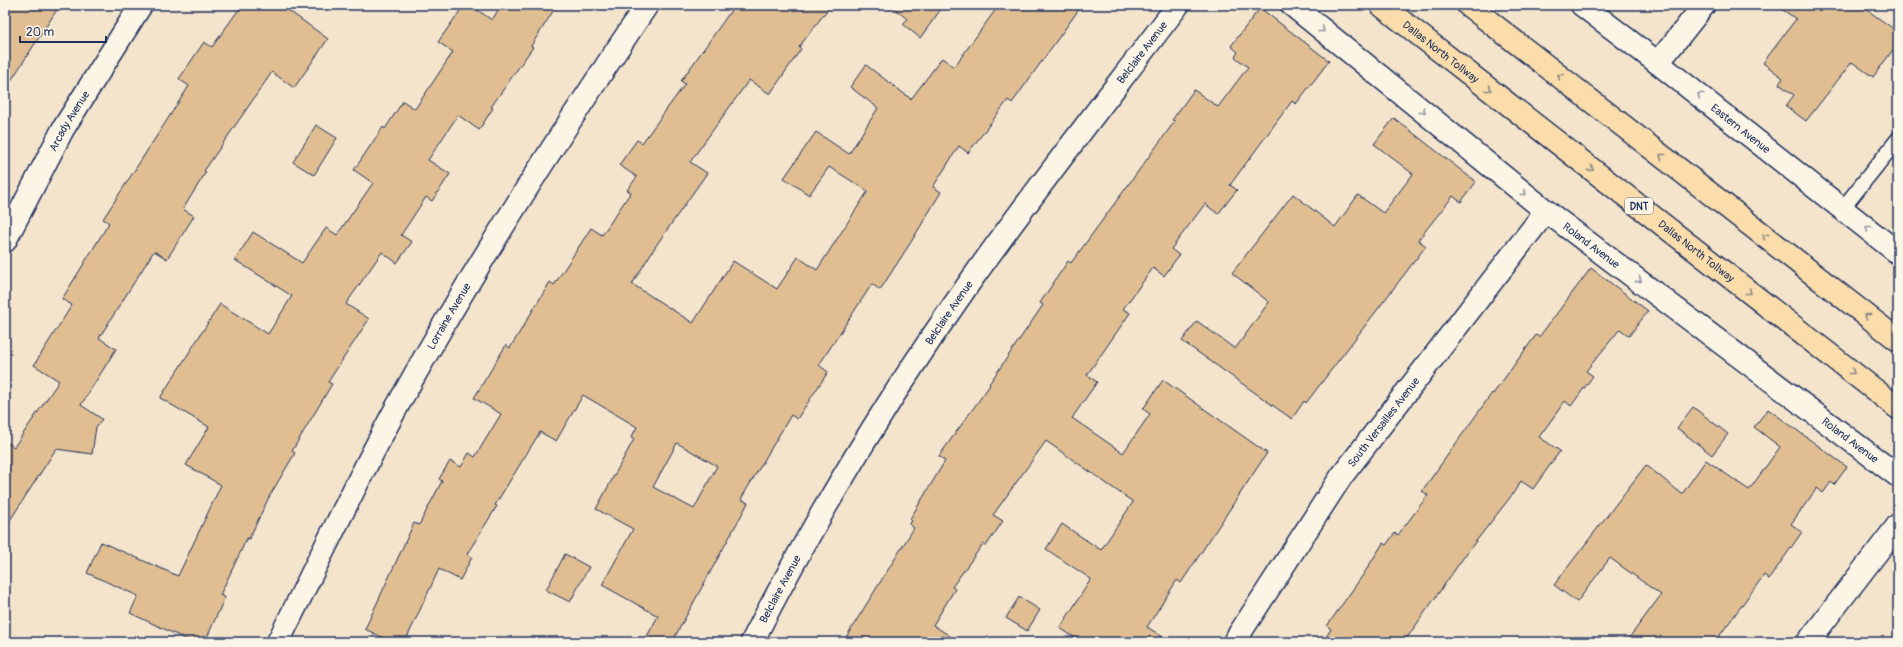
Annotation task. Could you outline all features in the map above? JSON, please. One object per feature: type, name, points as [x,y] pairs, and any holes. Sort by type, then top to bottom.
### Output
[{"type":"highway","name":"Dallas North Tollway","points":[[1381,5],[1898,408]]},
{"type":"highway","points":[[1468,5],[1898,340]]},
{"type":"street","name":"Arcady Avenue","points":[[5,241],[63,129],[142,5]]},
{"type":"street","name":"Lorraine Avenue","points":[[278,642],[393,414],[492,244],[568,122],[647,5]]},
{"type":"street","name":"Belclaire Avenue","points":[[752,642],[835,489],[901,382],[972,278],[1178,5]]},
{"type":"street","name":"Roland Avenue","points":[[1292,5],[1546,211],[1898,476]]},
{"type":"street","name":"Eastern Avenue","points":[[1582,5],[1843,208],[1898,253]]},
{"type":"street","points":[[1658,63],[1704,5]]},
{"type":"street","name":"South Versailles Avenue","points":[[1234,642],[1341,477],[1546,211]]},
{"type":"street","points":[[1808,642],[1898,525]]},
{"type":"lane","points":[[1843,208],[1898,139]]},
{"type":"building","points":[[5,5],[60,5],[5,90]]},
{"type":"building","points":[[242,5],[281,5],[328,39],[294,88],[272,72],[204,171],[206,172],[183,209],[194,216],[167,259],[154,251],[99,338],[116,349],[81,405],[102,419],[96,427],[92,454],[56,449],[5,528],[5,441],[14,447],[59,381],[34,365],[72,305],[62,299],[109,223],[103,219],[189,86],[179,79],[204,42],[212,47]]},
{"type":"building","points":[[464,5],[470,5],[492,20],[501,5],[557,5],[531,46],[533,47],[491,107],[493,108],[479,130],[458,115],[428,160],[450,174],[432,201],[426,197],[401,235],[412,242],[397,263],[382,252],[346,304],[369,319],[328,382],[332,384],[292,451],[295,453],[269,497],[249,539],[247,538],[220,595],[225,597],[205,642],[192,642],[130,613],[138,596],[87,573],[101,542],[178,576],[221,485],[186,465],[209,427],[160,398],[220,304],[268,334],[292,296],[235,260],[253,232],[302,263],[326,228],[337,235],[373,183],[354,170],[383,127],[385,129],[403,101],[415,109],[453,52],[438,42]]},
{"type":"building","points":[[735,5],[831,5],[799,47],[801,49],[770,94],[749,80],[690,162],[707,173],[655,247],[632,284],[693,323],[733,261],[777,289],[798,257],[817,270],[868,191],[829,167],[809,195],[784,178],[816,132],[849,154],[878,108],[850,87],[866,65],[911,99],[942,58],[954,67],[999,5],[1082,5],[1012,103],[1008,100],[968,153],[959,146],[933,187],[941,192],[911,242],[880,290],[872,284],[819,365],[828,372],[797,419],[791,415],[741,499],[748,503],[672,642],[644,642],[658,616],[602,585],[633,529],[596,509],[634,439],[631,438],[637,427],[583,395],[556,441],[540,432],[467,554],[472,557],[460,580],[439,569],[405,642],[392,642],[365,629],[414,523],[419,525],[442,481],[439,479],[450,461],[461,467],[469,453],[475,457],[501,414],[474,398],[506,345],[510,348],[550,282],[554,285],[591,228],[602,235],[631,192],[627,190],[637,177],[619,165],[637,140],[642,143],[685,84],[681,81]],"holes":[[[677,443],[717,466],[694,509],[653,487]]]},
{"type":"building","points":[[890,5],[944,5],[920,38],[903,24],[907,19]]},
{"type":"building","points":[[1776,5],[1860,5],[1898,32],[1898,43],[1873,77],[1852,62],[1806,121],[1786,106],[1794,95],[1779,84],[1783,78],[1763,63],[1796,19]]},
{"type":"building","points":[[1260,8],[1329,61],[1296,104],[1292,101],[1230,185],[1237,190],[1218,214],[1205,204],[1171,249],[1179,255],[1164,276],[1153,268],[1123,309],[1130,313],[1087,375],[1097,382],[1072,418],[1123,453],[1150,414],[1143,409],[1163,380],[1267,453],[1181,583],[1177,580],[1147,627],[1171,642],[1081,642],[1060,628],[1091,579],[1046,549],[1062,524],[1101,550],[1133,502],[1046,441],[993,515],[1003,521],[986,546],[983,544],[952,587],[955,589],[933,625],[959,642],[843,642],[914,528],[909,524],[912,521],[910,519],[945,461],[939,456],[990,385],[989,384],[1043,305],[1040,303],[1068,261],[1071,263],[1175,121],[1172,120],[1194,90],[1218,107],[1248,67],[1235,57],[1238,52],[1231,46]]},
{"type":"building","points":[[1394,118],[1476,182],[1461,202],[1453,196],[1418,240],[1426,246],[1306,403],[1304,401],[1292,419],[1182,341],[1197,321],[1235,349],[1269,302],[1232,273],[1293,194],[1335,227],[1358,195],[1383,213],[1413,174],[1374,144]]},
{"type":"building","points":[[316,125],[337,138],[314,175],[293,162]]},
{"type":"building","points":[[1591,268],[1648,311],[1629,336],[1620,329],[1586,371],[1593,376],[1571,406],[1565,401],[1539,437],[1560,451],[1533,489],[1521,481],[1512,495],[1466,554],[1404,642],[1323,642],[1331,629],[1327,626],[1363,575],[1383,543],[1386,545],[1395,533],[1398,535],[1428,495],[1422,491],[1492,393],[1493,394],[1536,335],[1539,337]]},
{"type":"building","points":[[1693,407],[1728,434],[1712,455],[1677,428]]},
{"type":"building","points":[[1768,409],[1847,467],[1834,485],[1831,482],[1823,493],[1817,488],[1791,524],[1802,532],[1769,579],[1764,575],[1715,642],[1626,642],[1661,595],[1610,558],[1577,602],[1554,585],[1646,465],[1682,494],[1706,460],[1749,490],[1780,447],[1754,427]]},
{"type":"building","points":[[565,554],[589,567],[570,602],[546,590]]},
{"type":"building","points":[[1019,597],[1040,610],[1027,631],[1006,618]]}]
